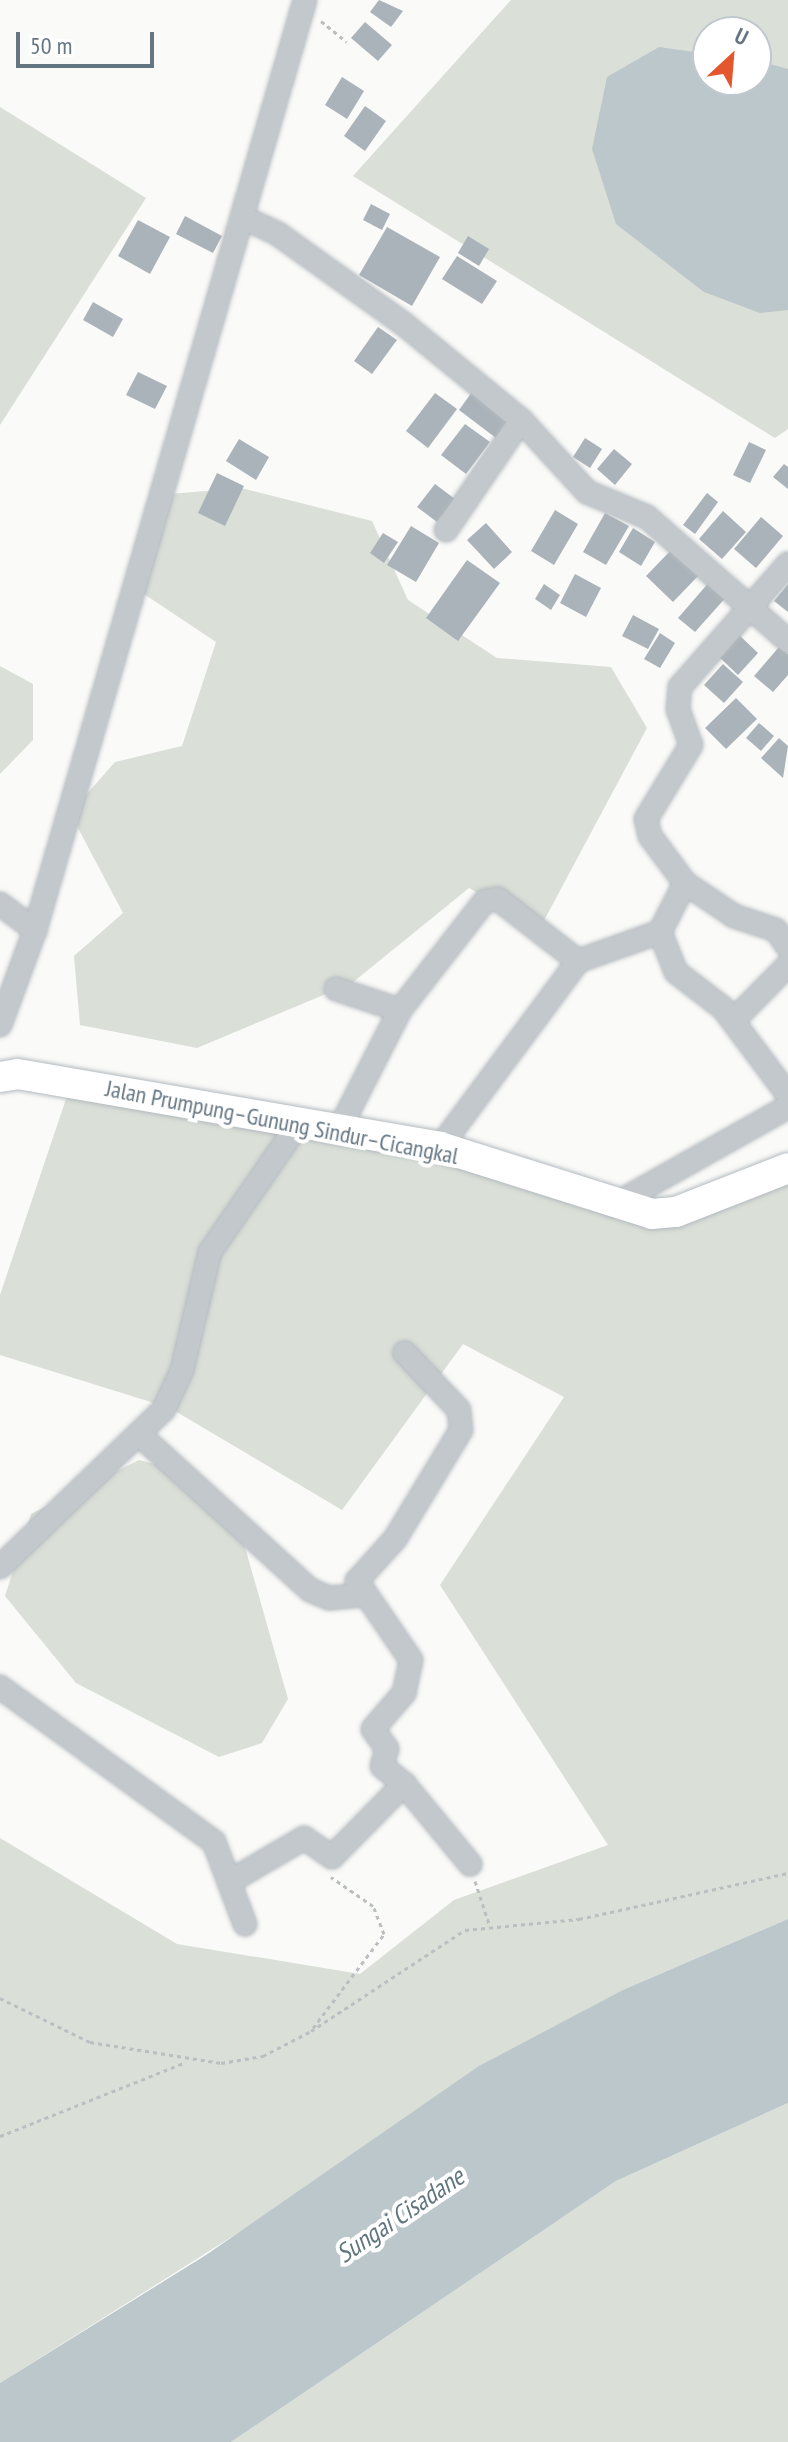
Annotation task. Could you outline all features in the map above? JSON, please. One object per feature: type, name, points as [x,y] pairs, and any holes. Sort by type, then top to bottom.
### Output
[{"type":"main road","name":"Jalan Prumpung–Gunung Sindur–Cicangkal","points":[[0,1077],[18,1074],[440,1147],[612,1206],[676,1212],[788,1168]]},
{"type":"street","points":[[2,1010],[35,930],[304,3]]},
{"type":"street","points":[[242,217],[278,234],[405,325],[521,420],[587,492],[647,517],[788,641]]},
{"type":"street","points":[[446,530],[521,420]]},
{"type":"street","points":[[788,564],[680,687],[678,709],[691,745],[646,819],[650,836],[685,883],[734,916],[776,930],[788,947]]},
{"type":"street","points":[[440,1147],[578,961],[660,932],[685,883]]},
{"type":"street","points":[[340,1128],[400,1010],[485,901],[498,899],[578,961]]},
{"type":"street","points":[[0,904],[35,930]]},
{"type":"street","points":[[660,932],[676,972],[733,1021],[788,1095]]},
{"type":"street","points":[[733,1021],[788,965]]},
{"type":"street","points":[[336,989],[400,1010]]},
{"type":"street","points":[[612,1206],[788,1107]]},
{"type":"street","points":[[0,1567],[142,1437],[182,1370],[210,1252],[299,1123]]},
{"type":"street","points":[[405,1353],[459,1410],[461,1430],[395,1539],[362,1571],[361,1595],[411,1660],[404,1693],[373,1729],[387,1749],[382,1766],[404,1784],[470,1864]]},
{"type":"street","points":[[142,1437],[310,1590],[329,1598],[361,1595]]},
{"type":"street","points":[[0,1687],[214,1842],[245,1924]]},
{"type":"street","points":[[229,1882],[304,1838],[332,1857],[404,1784]]},
{"type":"path","points":[[304,3],[347,42]]},
{"type":"path","points":[[311,2031],[324,2004],[364,1965],[384,1934],[373,1906],[326,1872],[332,1857]]},
{"type":"path","points":[[470,1864],[490,1927]]},
{"type":"path","points":[[0,1998],[90,2042],[187,2061],[263,2056],[311,2031],[465,1930],[579,1919],[788,1873]]},
{"type":"path","points":[[0,2136],[187,2061]]},
{"type":"shaded area","points":[[511,0],[788,0],[788,429],[775,438],[353,176]]},
{"type":"shaded area","points":[[0,107],[146,198],[0,425]]},
{"type":"shaded area","points":[[241,488],[372,521],[408,600],[497,658],[611,667],[647,728],[540,928],[469,888],[352,983],[197,1048],[80,1025],[74,956],[123,913],[70,813],[115,762],[182,746],[216,642],[144,594],[158,495]]},
{"type":"shaded area","points":[[0,666],[33,684],[33,740],[0,774]]},
{"type":"shaded area","points":[[69,1090],[406,1146],[645,1217],[788,1161],[788,1919],[625,1989],[0,2383],[0,1838],[177,1944],[360,1974],[454,1900],[608,1845],[440,1585],[564,1397],[463,1344],[342,1510],[170,1408],[0,1355],[0,1295]]},
{"type":"shaded area","points":[[139,1460],[194,1474],[243,1540],[288,1699],[262,1743],[219,1757],[76,1683],[5,1596],[31,1514]]},
{"type":"shaded area","points":[[788,2103],[788,2442],[231,2442],[616,2181]]},
{"type":"water","points":[[659,47],[692,52],[692,96],[772,96],[772,64],[788,69],[788,310],[760,313],[704,292],[616,224],[592,149],[607,77]]},
{"type":"water","name":"Sungai Cisadane","points":[[788,1919],[788,2103],[616,2181],[231,2442],[0,2442],[0,2383],[206,2255],[479,2066],[625,1989]]},
{"type":"building","points":[[379,0],[403,11],[391,27],[370,12]]},
{"type":"building","points":[[365,22],[392,45],[378,61],[351,38]]},
{"type":"building","points":[[342,77],[364,91],[347,119],[325,105]]},
{"type":"building","points":[[365,106],[386,121],[365,151],[344,136]]},
{"type":"building","points":[[371,204],[390,214],[382,230],[363,220]]},
{"type":"building","points":[[185,216],[222,236],[213,253],[176,234]]},
{"type":"building","points":[[138,220],[170,237],[150,274],[118,256]]},
{"type":"building","points":[[387,227],[440,257],[412,306],[359,275]]},
{"type":"building","points":[[468,236],[489,249],[479,266],[458,253]]},
{"type":"building","points":[[457,256],[497,281],[482,304],[442,279]]},
{"type":"building","points":[[93,302],[123,319],[113,337],[83,320]]},
{"type":"building","points":[[378,327],[397,340],[372,374],[354,361]]},
{"type":"building","points":[[138,372],[167,386],[155,409],[126,395]]},
{"type":"building","points":[[472,392],[509,421],[496,438],[459,410]]},
{"type":"building","points":[[435,393],[457,409],[428,448],[406,431]]},
{"type":"building","points":[[465,424],[490,442],[466,474],[441,455]]},
{"type":"building","points":[[585,438],[602,449],[590,468],[573,457]]},
{"type":"building","points":[[239,439],[269,457],[256,480],[226,461]]},
{"type":"building","points":[[749,442],[766,450],[750,483],[733,475]]},
{"type":"building","points":[[614,449],[632,464],[615,485],[597,469]]},
{"type":"building","points":[[784,464],[788,467],[788,489],[773,477]]},
{"type":"building","points":[[217,473],[244,486],[225,526],[198,513]]},
{"type":"building","points":[[435,484],[455,499],[437,522],[417,507]]},
{"type":"building","points":[[707,493],[718,502],[695,534],[683,525]]},
{"type":"building","points":[[555,510],[578,524],[554,565],[531,551]]},
{"type":"building","points":[[723,511],[746,532],[722,559],[699,539]]},
{"type":"building","points":[[605,513],[629,526],[606,565],[583,552]]},
{"type":"building","points":[[761,517],[783,536],[756,568],[734,549]]},
{"type":"building","points":[[486,523],[512,552],[494,569],[467,540]]},
{"type":"building","points":[[411,526],[439,543],[416,582],[387,565]]},
{"type":"building","points":[[633,528],[655,542],[641,566],[619,552]]},
{"type":"building","points":[[383,533],[398,542],[384,563],[370,553]]},
{"type":"building","points":[[674,547],[701,573],[673,602],[646,576]]},
{"type":"building","points":[[467,560],[500,583],[458,641],[426,618]]},
{"type":"building","points":[[575,574],[601,588],[586,617],[560,603]]},
{"type":"building","points":[[711,580],[728,595],[695,632],[678,618]]},
{"type":"building","points":[[544,584],[560,595],[551,610],[535,599]]},
{"type":"building","points":[[788,584],[788,612],[774,601]]},
{"type":"building","points":[[633,615],[659,629],[648,649],[622,636]]},
{"type":"building","points":[[660,633],[675,643],[660,668],[644,659]]},
{"type":"building","points":[[737,633],[758,653],[738,675],[717,655]]},
{"type":"building","points":[[779,647],[788,654],[788,675],[773,692],[754,676]]},
{"type":"building","points":[[723,664],[743,682],[724,703],[704,685]]},
{"type":"building","points":[[736,698],[757,719],[726,749],[705,728]]},
{"type":"building","points":[[759,723],[774,736],[761,751],[746,738]]},
{"type":"building","points":[[779,738],[788,746],[783,778],[761,758]]}]
